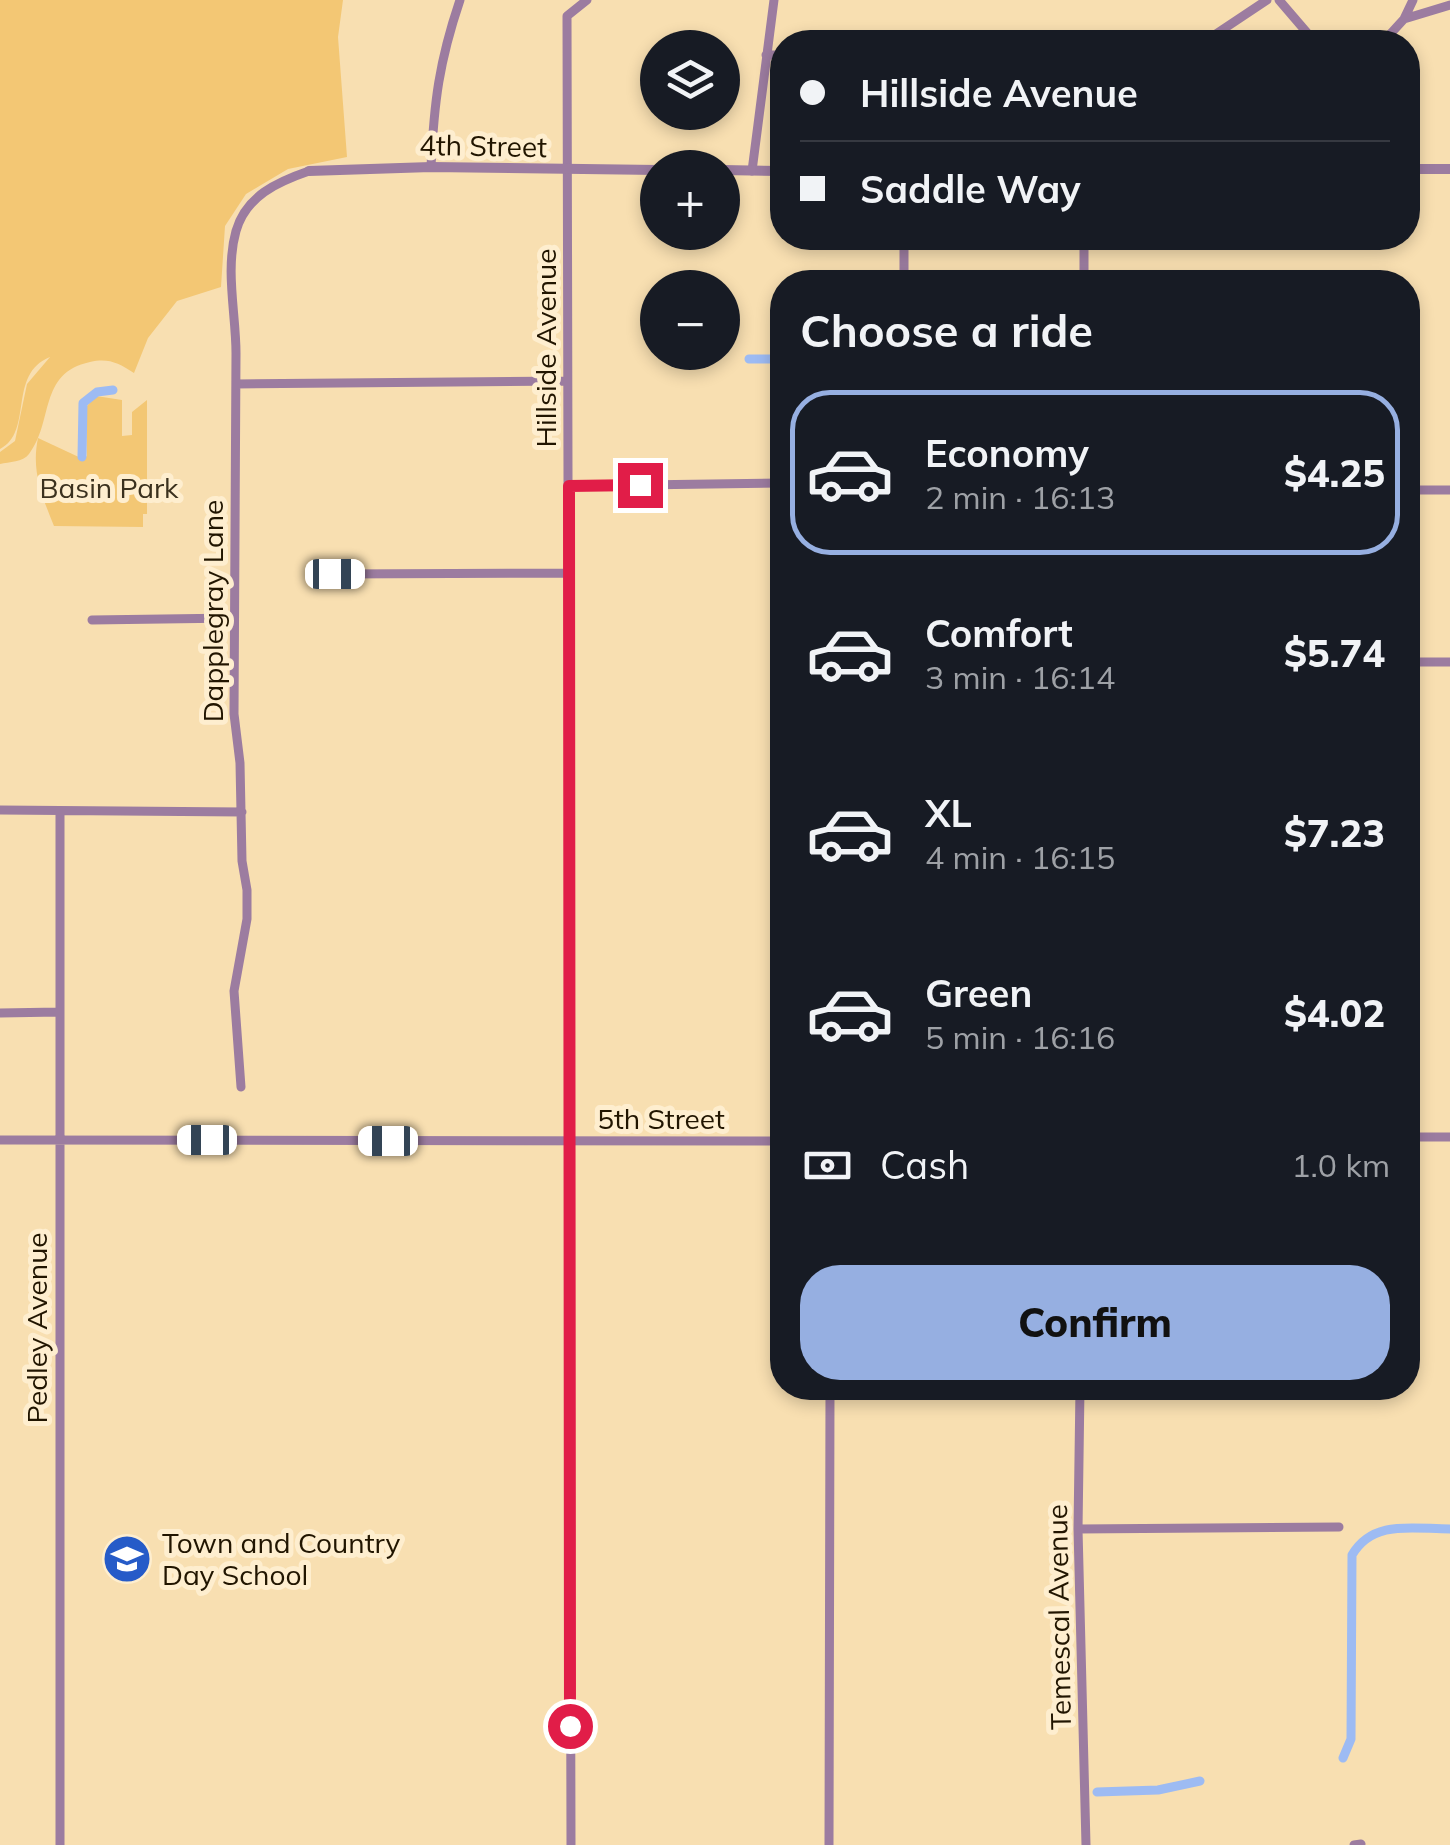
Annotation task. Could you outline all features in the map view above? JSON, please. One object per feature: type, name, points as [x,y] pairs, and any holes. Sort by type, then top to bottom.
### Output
[{"type":"street","points":[[430,167],[434,92],[444,45],[460,0]]},
{"type":"street","name":"Hillside Avenue","points":[[571,1845],[567,16],[587,0]]},
{"type":"street","points":[[752,170],[774,0]]},
{"type":"street","points":[[1222,30],[1267,0]]},
{"type":"street","points":[[1279,0],[1305,30]]},
{"type":"street","points":[[1394,30],[1413,0]]},
{"type":"street","points":[[1404,20],[1450,5]]},
{"type":"street","name":"4th Street","points":[[309,171],[430,167],[640,170]]},
{"type":"street","points":[[1420,169],[1450,169]]},
{"type":"street","points":[[740,170],[770,171]]},
{"type":"street","name":"Dapplegray Lane","points":[[241,1087],[234,990],[248,919],[234,714],[236,384],[231,260],[236,228],[251,202],[274,184],[309,171]]},
{"type":"street","points":[[236,384],[567,381]]},
{"type":"street","points":[[569,486],[770,483]]},
{"type":"street","points":[[1420,490],[1450,490]]},
{"type":"street","points":[[335,574],[568,573]]},
{"type":"street","points":[[92,620],[234,618]]},
{"type":"street","points":[[1420,662],[1450,662]]},
{"type":"street","points":[[0,810],[242,812]]},
{"type":"street","name":"Pedley Avenue","points":[[60,812],[60,1845]]},
{"type":"street","points":[[0,1013],[59,1012]]},
{"type":"street","points":[[1420,1137],[1450,1137]]},
{"type":"street","name":"5th Street","points":[[0,1140],[770,1141]]},
{"type":"street","points":[[828,1845],[830,1400]]},
{"type":"street","name":"Temescal Avenue","points":[[1080,1400],[1078,1529],[1086,1845]]},
{"type":"street","points":[[1078,1529],[1339,1527]]},
{"type":"green space","points":[[0,0],[343,0],[338,37],[347,157],[288,169],[246,194],[225,226],[221,287],[177,301],[148,338],[134,373],[103,361],[73,368],[54,388],[29,454],[0,464],[0,452],[15,441],[27,384],[50,357],[29,376],[24,389],[16,430],[0,449]]},
{"type":"green space","name":"Basin Park","points":[[96,396],[122,400],[122,436],[132,435],[132,412],[147,400],[147,514],[143,514],[143,527],[54,526],[45,504],[37,472],[38,438],[83,459],[87,456],[86,407]]},
{"type":"waterway","points":[[749,359],[770,359]]},
{"type":"waterway","points":[[82,457],[83,403],[97,392],[113,390]]},
{"type":"waterway","points":[[1343,1758],[1351,1739],[1352,1555],[1382,1531],[1450,1529]]},
{"type":"waterway","points":[[1097,1792],[1158,1790],[1200,1781]]},
{"type":"place","name":"Town and Country Day School","points":[[127,1559]]},
{"type":"route","points":[[570,1726],[569,486],[640,485]]}]
